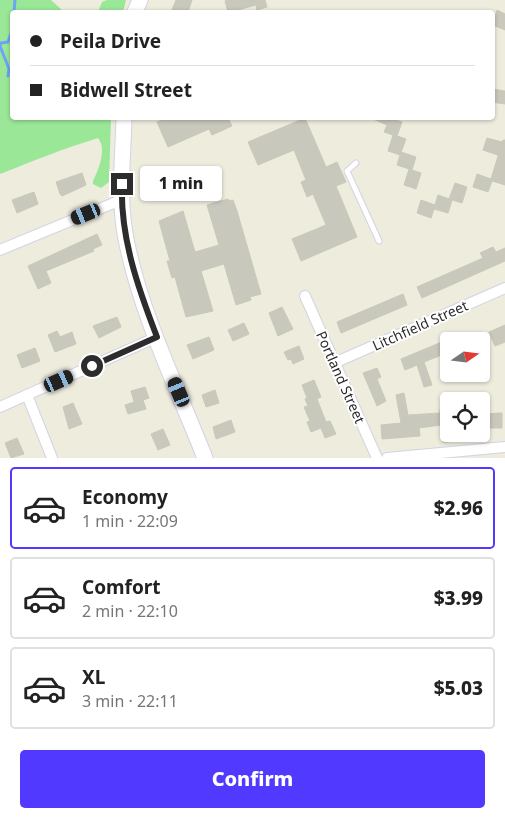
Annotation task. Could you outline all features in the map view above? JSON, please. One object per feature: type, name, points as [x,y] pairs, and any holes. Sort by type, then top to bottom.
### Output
[{"type":"street","points":[[124,120],[121,200],[126,239],[138,288],[205,458]]},
{"type":"street","points":[[0,250],[121,200]]},
{"type":"street","name":"Litchfield Street","points":[[334,363],[505,288]]},
{"type":"street","name":"Portland Street","points":[[305,296],[376,458]]},
{"type":"street","points":[[0,407],[157,337]]},
{"type":"street","points":[[27,395],[52,458]]},
{"type":"street","points":[[387,458],[505,447]]},
{"type":"lane","points":[[356,163],[347,172],[379,241]]},
{"type":"green space","points":[[0,0],[51,0],[62,10],[10,10],[10,120],[111,120],[109,182],[101,188],[93,184],[102,153],[101,143],[98,138],[0,174]]},
{"type":"green space","points":[[107,0],[126,0],[124,10],[99,10],[102,2]]},
{"type":"building","points":[[176,0],[192,0],[189,10],[172,10]]},
{"type":"building","points":[[265,0],[267,7],[257,10],[256,5],[238,10],[227,10],[225,1]]},
{"type":"building","points":[[497,10],[505,14],[505,30],[495,26]]},
{"type":"building","points":[[495,89],[505,91],[505,104],[495,102]]},
{"type":"building","points":[[162,120],[229,120],[232,126],[212,135],[209,129],[168,147],[157,122]]},
{"type":"building","points":[[300,120],[306,120],[326,167],[337,162],[346,182],[336,186],[357,237],[301,261],[292,239],[326,225],[313,194],[307,197],[301,182],[306,180],[294,150],[258,165],[248,142]]},
{"type":"building","points":[[376,120],[396,120],[402,122],[397,136],[406,139],[400,155],[388,151],[393,135],[384,132],[387,125]]},
{"type":"building","points":[[487,138],[502,142],[498,155],[483,150]]},
{"type":"building","points":[[503,140],[505,140],[505,185],[492,181],[488,192],[473,187],[477,174],[491,179]]},
{"type":"building","points":[[401,152],[416,157],[412,170],[397,165]]},
{"type":"building","points":[[409,169],[421,173],[416,189],[404,185]]},
{"type":"building","points":[[82,173],[86,185],[62,196],[56,182]]},
{"type":"building","points":[[455,183],[467,187],[462,203],[449,199]]},
{"type":"building","points":[[34,192],[38,204],[17,213],[12,200]]},
{"type":"building","points":[[438,195],[452,200],[448,213],[434,209],[431,218],[417,213],[421,200],[435,205]]},
{"type":"building","points":[[228,199],[229,201],[233,200],[237,211],[261,294],[250,297],[251,300],[236,305],[224,264],[201,271],[213,311],[186,317],[175,277],[172,278],[167,261],[170,261],[159,221],[183,211],[195,252],[219,245],[207,205]]},
{"type":"building","points":[[97,234],[102,245],[93,249],[94,251],[46,271],[51,283],[38,289],[28,266]]},
{"type":"building","points":[[493,247],[496,252],[505,248],[505,261],[422,298],[417,287],[483,258],[480,253]]},
{"type":"building","points":[[403,294],[407,305],[341,333],[337,322]]},
{"type":"building","points":[[282,307],[293,329],[278,336],[269,313]]},
{"type":"building","points":[[117,317],[121,327],[99,338],[93,326]]},
{"type":"building","points":[[244,323],[249,334],[233,341],[228,330]]},
{"type":"building","points":[[505,325],[505,342],[495,346],[489,332]]},
{"type":"building","points":[[57,331],[60,337],[72,332],[76,344],[55,352],[48,335]]},
{"type":"building","points":[[209,337],[214,350],[193,359],[187,345]]},
{"type":"building","points":[[440,343],[440,356],[424,362],[432,385],[424,387],[417,365],[405,370],[401,359]]},
{"type":"building","points":[[299,346],[304,359],[293,364],[291,359],[288,360],[284,352]]},
{"type":"building","points":[[35,348],[40,361],[22,368],[17,355]]},
{"type":"building","points":[[377,368],[381,377],[377,379],[386,401],[377,406],[363,373]]},
{"type":"building","points":[[314,380],[321,397],[317,399],[326,422],[330,421],[336,434],[325,438],[321,428],[311,432],[307,422],[310,421],[304,407],[308,406],[302,385]]},
{"type":"building","points":[[145,387],[149,398],[143,400],[146,409],[128,414],[125,405],[134,402],[131,391]]},
{"type":"building","points":[[215,390],[219,403],[206,407],[202,395]]},
{"type":"building","points":[[404,393],[408,415],[440,413],[440,425],[419,428],[420,436],[382,439],[381,425],[401,423],[396,395]]},
{"type":"building","points":[[73,403],[82,424],[69,429],[63,407]]},
{"type":"building","points":[[502,413],[502,428],[490,428],[490,414]]},
{"type":"building","points":[[231,420],[235,432],[216,439],[213,427]]},
{"type":"building","points":[[163,429],[170,445],[158,450],[151,434]]},
{"type":"building","points":[[17,438],[24,454],[11,458],[5,443]]},
{"type":"waterway","points":[[14,10],[15,0]]},
{"type":"waterway","points":[[8,76],[9,69],[0,46],[1,43],[8,42],[10,36]]},
{"type":"route","points":[[92,366],[157,337],[138,288],[126,239],[121,200],[122,184]]}]
